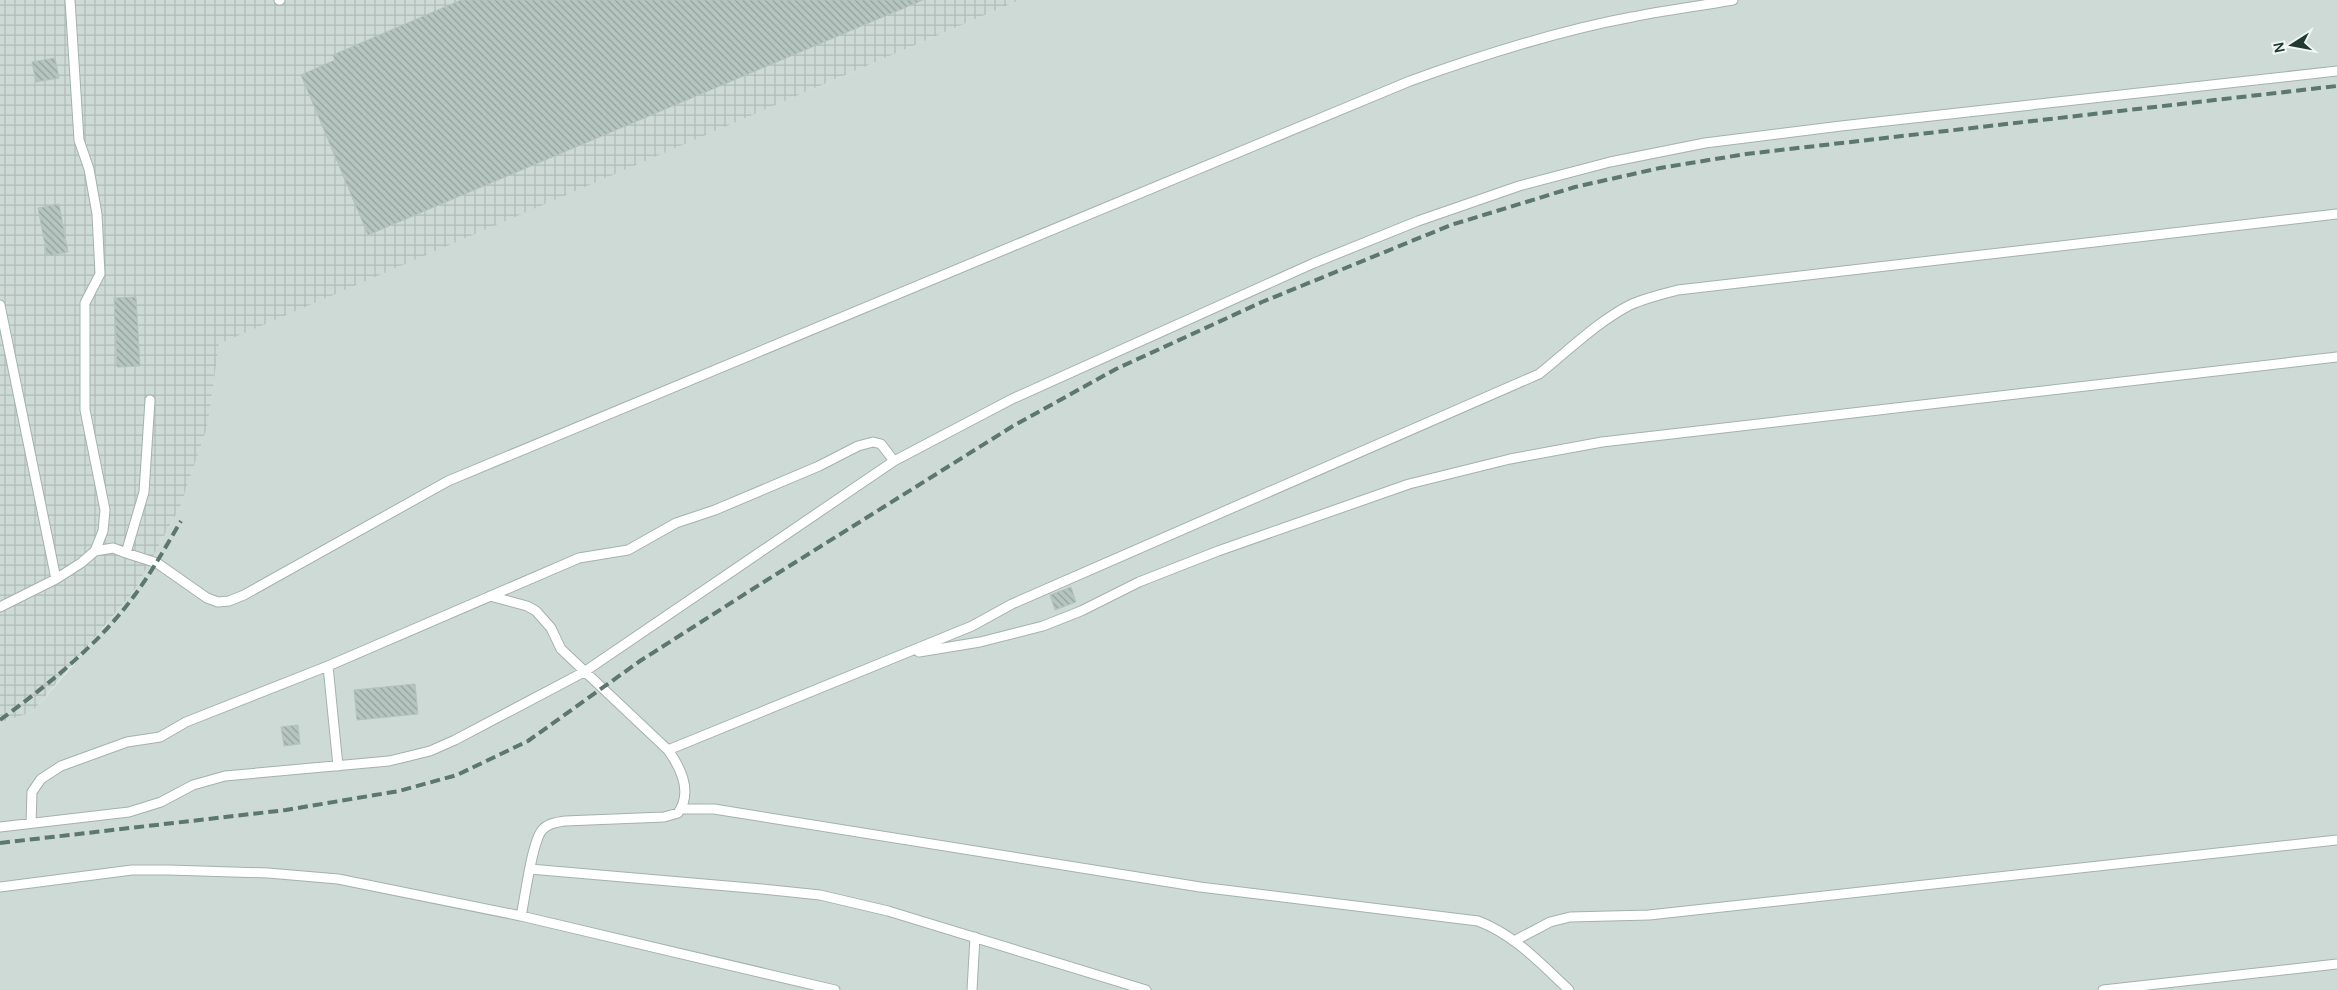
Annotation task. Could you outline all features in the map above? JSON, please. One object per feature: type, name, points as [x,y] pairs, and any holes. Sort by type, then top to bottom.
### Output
[{"type":"lane","points":[[70,0],[79,140],[89,169],[97,214],[100,274],[85,303],[85,410],[105,510],[103,532],[95,551]]},
{"type":"lane","points":[[0,607],[56,579],[95,551],[113,548],[157,563],[207,598],[218,602],[230,601],[244,596],[448,481],[1410,81],[1476,57],[1549,36],[1631,17],[1733,0]]},
{"type":"lane","points":[[0,827],[129,812],[161,802],[193,785],[225,776],[389,761],[430,751],[455,740],[584,672],[894,461],[1012,399],[1314,263],[1418,221],[1520,186],[1610,162],[1705,143],[2337,71]]},
{"type":"lane","points":[[668,750],[972,626],[1012,604],[1539,374],[1611,317],[1651,297],[1678,290],[2337,214]]},
{"type":"lane","points":[[0,305],[56,579]]},
{"type":"lane","points":[[902,655],[980,642],[1043,626],[1081,611],[1139,582],[1308,518],[1409,484],[1510,459],[1602,442],[2337,357]]},
{"type":"lane","points":[[126,553],[144,492],[150,400]]},
{"type":"lane","points":[[31,823],[32,792],[41,779],[61,766],[126,742],[160,737],[186,722],[328,666],[579,558],[595,554],[613,554],[634,548],[676,523],[715,510],[819,466],[866,443],[881,444],[894,461]]},
{"type":"lane","points":[[490,596],[536,611],[551,628],[561,650],[668,750],[680,766],[684,776],[684,796],[678,813],[664,817],[565,821],[552,824],[543,829],[538,838],[530,869],[521,916]]},
{"type":"lane","points":[[328,666],[338,766]]},
{"type":"lane","points":[[681,809],[714,809],[1200,887],[1478,921],[1498,928],[1516,940],[1569,990]]},
{"type":"lane","points":[[1516,940],[1550,922],[1570,917],[1649,915],[2337,840]]},
{"type":"lane","points":[[530,869],[762,888],[820,896],[888,911],[1146,990]]},
{"type":"lane","points":[[0,887],[132,870],[268,873],[338,879],[521,916],[835,990]]},
{"type":"lane","points":[[972,990],[975,937]]},
{"type":"lane","points":[[2103,990],[2337,964]]},
{"type":"shaded area","points":[[0,0],[1020,0],[219,344],[207,428],[180,507],[134,591],[32,712],[0,723]]},
{"type":"shaded area","points":[[1020,0],[2337,0],[2337,990],[0,990],[0,723],[32,712],[134,591],[180,507],[207,428],[218,344]]},
{"type":"building","points":[[461,0],[923,0],[368,235],[301,75],[335,60],[333,55]]},
{"type":"building","points":[[55,58],[59,78],[36,82],[32,62]]},
{"type":"building","points":[[59,204],[68,252],[47,256],[38,208]]},
{"type":"building","points":[[136,297],[140,366],[117,367],[114,298]]},
{"type":"building","points":[[1071,587],[1076,602],[1055,610],[1050,595]]},
{"type":"building","points":[[415,684],[418,714],[357,720],[354,690]]},
{"type":"building","points":[[298,725],[300,744],[284,746],[281,727]]},
{"type":"railway","points":[[0,843],[286,810],[399,791],[457,775],[528,741],[640,661],[759,585],[1013,426],[1116,369],[1262,302],[1451,225],[1575,187],[1660,168],[1746,154],[2337,86]]},
{"type":"railway","points":[[0,720],[72,663],[105,631],[141,587],[181,521]]}]
